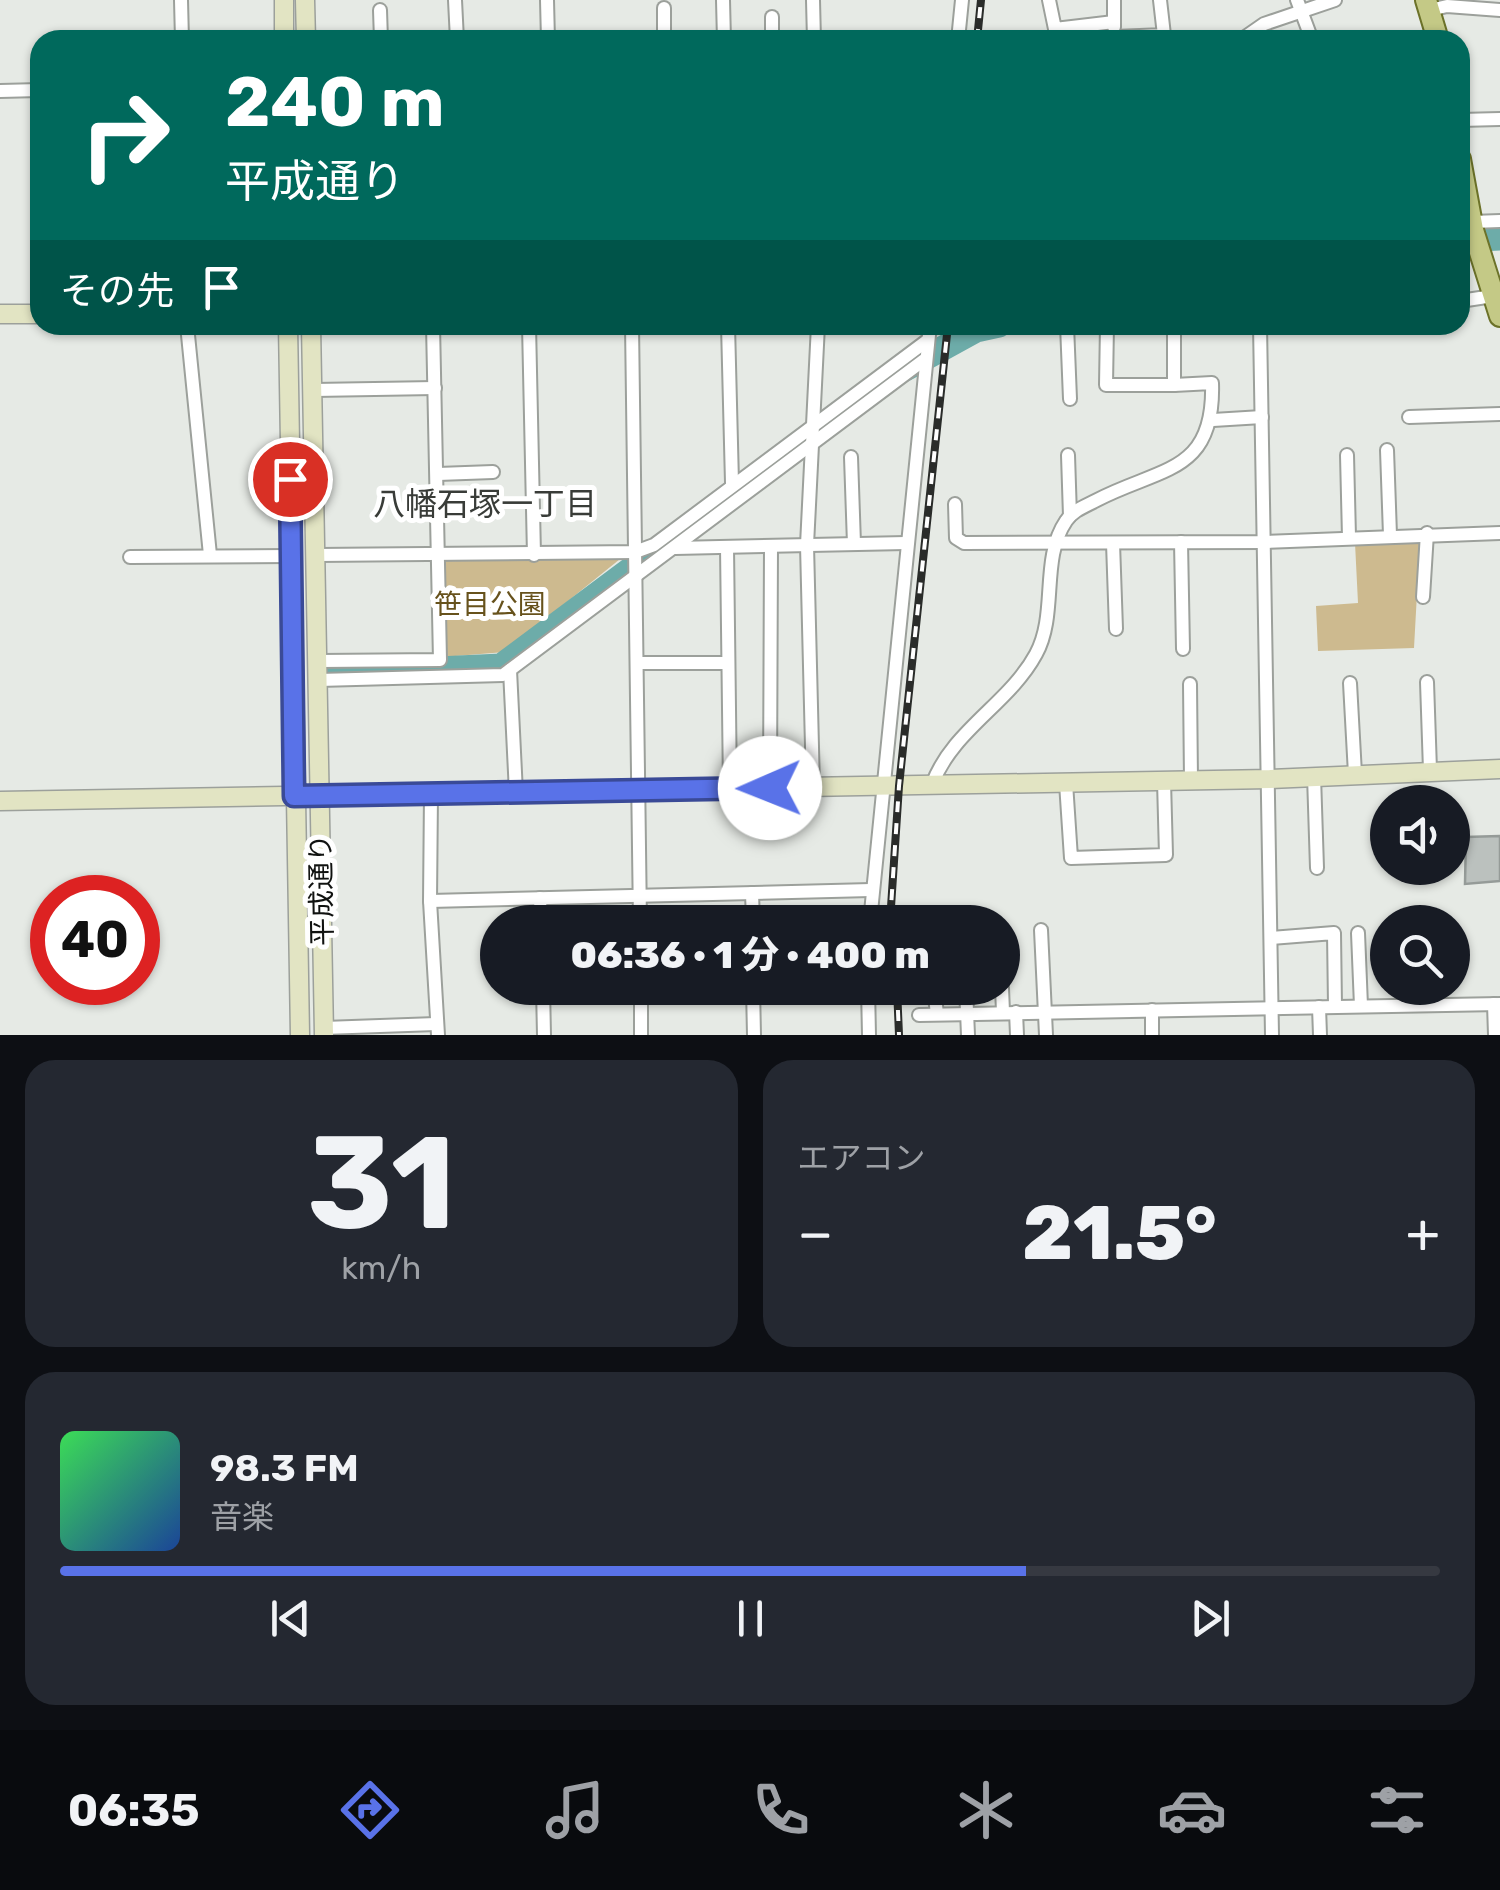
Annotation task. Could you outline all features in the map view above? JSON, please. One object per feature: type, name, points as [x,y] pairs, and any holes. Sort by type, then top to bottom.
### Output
[{"type":"main road","points":[[1428,5],[1435,30]]},
{"type":"main road","points":[[1470,200],[1496,306]]},
{"type":"street","points":[[182,0],[182,30]]},
{"type":"street","points":[[284,0],[284,30]]},
{"type":"street","points":[[305,0],[306,30]]},
{"type":"street","points":[[454,0],[456,30]]},
{"type":"street","points":[[547,0],[548,30]]},
{"type":"street","points":[[723,0],[724,30]]},
{"type":"street","points":[[813,0],[814,30]]},
{"type":"street","points":[[959,30],[962,0]]},
{"type":"street","points":[[1049,0],[1055,29],[1070,30]]},
{"type":"street","points":[[1114,0],[1115,30]]},
{"type":"street","points":[[1160,0],[1163,30]]},
{"type":"street","points":[[1255,30],[1300,4],[1335,0]]},
{"type":"street","points":[[1300,4],[1309,30]]},
{"type":"street","points":[[1428,5],[1500,10]]},
{"type":"street","points":[[664,8],[664,30]]},
{"type":"street","points":[[380,10],[381,30]]},
{"type":"street","points":[[772,17],[772,30]]},
{"type":"street","points":[[0,91],[30,90]]},
{"type":"street","points":[[1470,120],[1500,119]]},
{"type":"street","points":[[1481,243],[1500,221]]},
{"type":"street","points":[[1470,302],[1496,306]]},
{"type":"street","points":[[0,314],[30,314]]},
{"type":"street","points":[[188,335],[210,555]]},
{"type":"street","name":"平成通り","points":[[288,335],[300,1035]]},
{"type":"street","name":"平成通り","points":[[311,335],[324,1032]]},
{"type":"street","points":[[319,671],[440,660],[433,335]]},
{"type":"street","points":[[529,335],[534,555]]},
{"type":"street","points":[[632,335],[640,905]]},
{"type":"street","points":[[728,335],[732,483]]},
{"type":"street","points":[[813,787],[807,545],[817,335]]},
{"type":"street","points":[[871,905],[929,335]]},
{"type":"street","points":[[1067,335],[1070,400]]},
{"type":"street","points":[[1070,516],[1112,492],[1184,462],[1213,420],[1212,383],[1106,385],[1106,335]]},
{"type":"street","points":[[1174,335],[1174,384]]},
{"type":"street","points":[[1260,335],[1272,1035]]},
{"type":"street","points":[[316,556],[635,552],[654,545],[928,340]]},
{"type":"street","points":[[319,671],[502,675],[924,360]]},
{"type":"street","points":[[314,390],[435,388]]},
{"type":"street","points":[[1409,417],[1500,414]]},
{"type":"street","points":[[1213,420],[1262,417]]},
{"type":"street","points":[[1387,450],[1390,535]]},
{"type":"street","points":[[932,785],[939,766],[1036,654],[1048,622],[1056,544],[1070,516],[1068,455]]},
{"type":"street","points":[[1347,455],[1349,537]]},
{"type":"street","points":[[851,458],[854,544]]},
{"type":"street","points":[[438,474],[493,472]]},
{"type":"street","points":[[956,504],[956,538],[964,543],[1265,542],[1500,533]]},
{"type":"street","points":[[1423,596],[1426,533]]},
{"type":"street","points":[[1181,542],[1183,648]]},
{"type":"street","points":[[675,548],[906,543]]},
{"type":"street","points":[[1114,543],[1116,629]]},
{"type":"street","points":[[770,788],[771,546]]},
{"type":"street","points":[[727,547],[730,789]]},
{"type":"street","points":[[130,557],[291,556]]},
{"type":"street","points":[[637,663],[728,663]]},
{"type":"street","points":[[510,670],[516,793]]},
{"type":"street","points":[[1427,682],[1430,770]]},
{"type":"street","points":[[1350,683],[1355,774]]},
{"type":"street","points":[[1190,684],[1191,780]]},
{"type":"street","points":[[0,801],[1270,779],[1500,769]]},
{"type":"street","points":[[1314,776],[1316,868]]},
{"type":"street","points":[[1066,783],[1071,858],[1166,855],[1164,781]]},
{"type":"street","points":[[324,1032],[437,1030],[430,902],[431,794]]},
{"type":"street","points":[[430,902],[871,890]]},
{"type":"street","points":[[752,893],[752,905]]},
{"type":"street","points":[[540,898],[540,905]]},
{"type":"street","points":[[1041,930],[1046,1035]]},
{"type":"street","points":[[1271,938],[1334,933],[1335,1006]]},
{"type":"street","points":[[1358,933],[1361,1006]]},
{"type":"street","points":[[919,1015],[1497,1004],[1495,1035]]},
{"type":"street","points":[[543,1005],[544,1035]]},
{"type":"street","points":[[641,1005],[642,1035]]},
{"type":"street","points":[[753,1005],[754,1035]]},
{"type":"street","points":[[868,1005],[869,1035]]},
{"type":"street","points":[[936,1005],[937,1014]]},
{"type":"street","points":[[967,1005],[968,1035]]},
{"type":"street","points":[[1007,1005],[1017,1035]]},
{"type":"street","points":[[1319,1007],[1320,1035]]},
{"type":"street","points":[[1152,1010],[1152,1035]]},
{"type":"green space","points":[[1420,539],[1414,648],[1318,651],[1316,606],[1358,603],[1355,543]]},
{"type":"green space","name":"笹目公園","points":[[625,555],[505,652],[443,657],[444,558]]},
{"type":"building","points":[[1500,836],[1500,881],[1470,884],[1470,837]]},
{"type":"waterway","points":[[1470,240],[1500,238]]},
{"type":"waterway","points":[[905,369],[967,335]]},
{"type":"waterway","points":[[743,486],[848,410]]},
{"type":"waterway","points":[[332,674],[501,666],[682,531]]},
{"type":"railway","points":[[978,30],[981,0]]},
{"type":"railway","points":[[891,905],[899,786],[947,335]]},
{"type":"railway","points":[[898,1005],[899,1035]]},
{"type":"district","name":"八幡石塚一丁目","points":[[485,504]]},
{"type":"route","points":[[290,479],[294,796],[770,788]]}]
